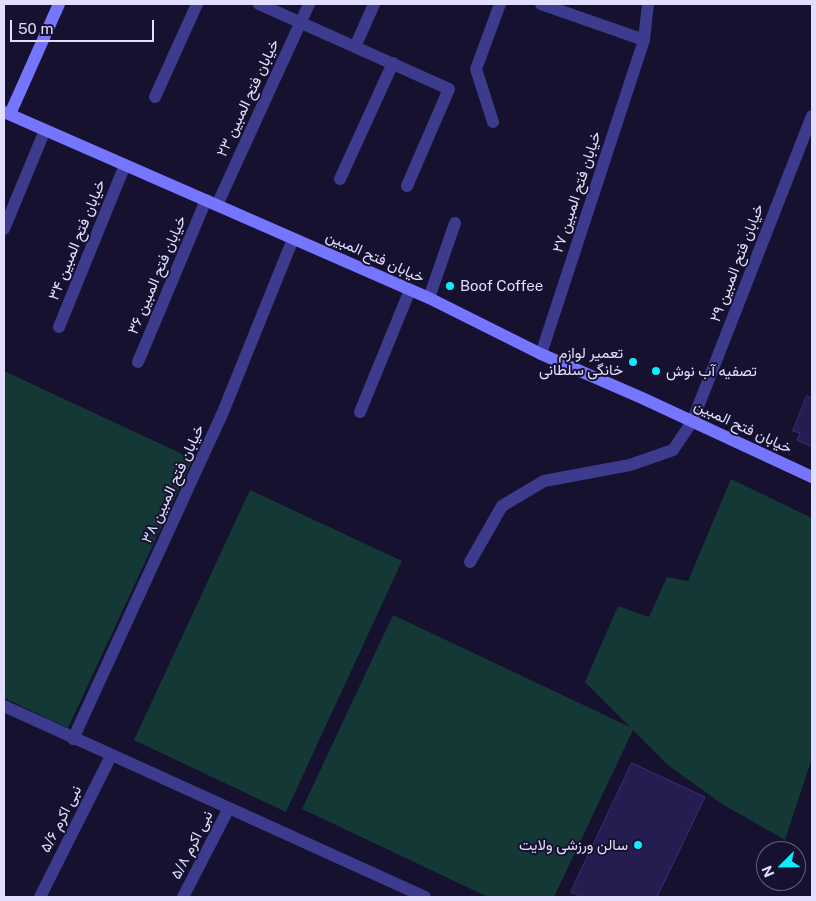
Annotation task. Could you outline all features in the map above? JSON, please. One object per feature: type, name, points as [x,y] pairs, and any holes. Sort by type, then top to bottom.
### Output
[{"type":"street","points":[[7,113],[59,4]]},
{"type":"street","points":[[155,97],[197,4]]},
{"type":"street","points":[[259,4],[449,89],[407,186]]},
{"type":"street","name":"خیابان فتح المبین ۲۳","points":[[211,203],[309,4]]},
{"type":"street","points":[[355,47],[374,4]]},
{"type":"street","points":[[493,122],[476,70],[500,4]]},
{"type":"street","points":[[541,4],[644,40]]},
{"type":"street","name":"خیابان فتح المبین ۲۷","points":[[541,354],[644,40],[648,4]]},
{"type":"street","points":[[340,179],[393,63]]},
{"type":"street","name":"خیابان فتح المبین","points":[[7,113],[429,298],[541,354],[642,398],[812,477]]},
{"type":"street","name":"خیابان فتح المبین ۲۹","points":[[470,562],[502,506],[544,481],[630,465],[674,450],[692,422],[812,116]]},
{"type":"street","points":[[4,229],[45,130]]},
{"type":"street","name":"خیابان فتح المبین ۳۴","points":[[59,327],[125,165]]},
{"type":"street","name":"خیابان فتح المبین ۳۶","points":[[138,362],[211,203]]},
{"type":"street","points":[[429,298],[455,223]]},
{"type":"street","name":"خیابان فتح المبین ۳۸","points":[[73,738],[223,412],[294,239]]},
{"type":"street","points":[[360,412],[410,290]]},
{"type":"street","points":[[4,706],[424,897]]},
{"type":"street","name":"نبی اکرم ۵/۶","points":[[40,897],[111,756]]},
{"type":"street","name":"نبی اکرم ۵/۸","points":[[183,897],[230,808]]},
{"type":"green space","points":[[4,371],[193,459],[68,728],[4,698]]},
{"type":"green space","points":[[731,479],[812,518],[812,758],[785,840],[722,804],[669,766],[633,730],[554,897],[488,897],[302,809],[393,615],[630,727],[585,682],[618,606],[649,617],[667,577],[688,581]]},
{"type":"green space","points":[[250,490],[402,561],[286,812],[134,740]]},
{"type":"building","points":[[807,396],[812,398],[812,447],[797,440],[800,433],[793,431]]},
{"type":"building","name":"سالن ورزشی ولایت","points":[[632,763],[705,797],[657,897],[582,897],[571,892]]},
{"type":"place","name":"Boof Coffee","points":[[450,286]]},
{"type":"place","name":"تعمیر لوازم خانگی سلطانی","points":[[633,362]]},
{"type":"place","name":"تصفیه آب نوش","points":[[656,371]]},
{"type":"place","name":"سالن ورزشی ولایت","points":[[638,845]]}]
